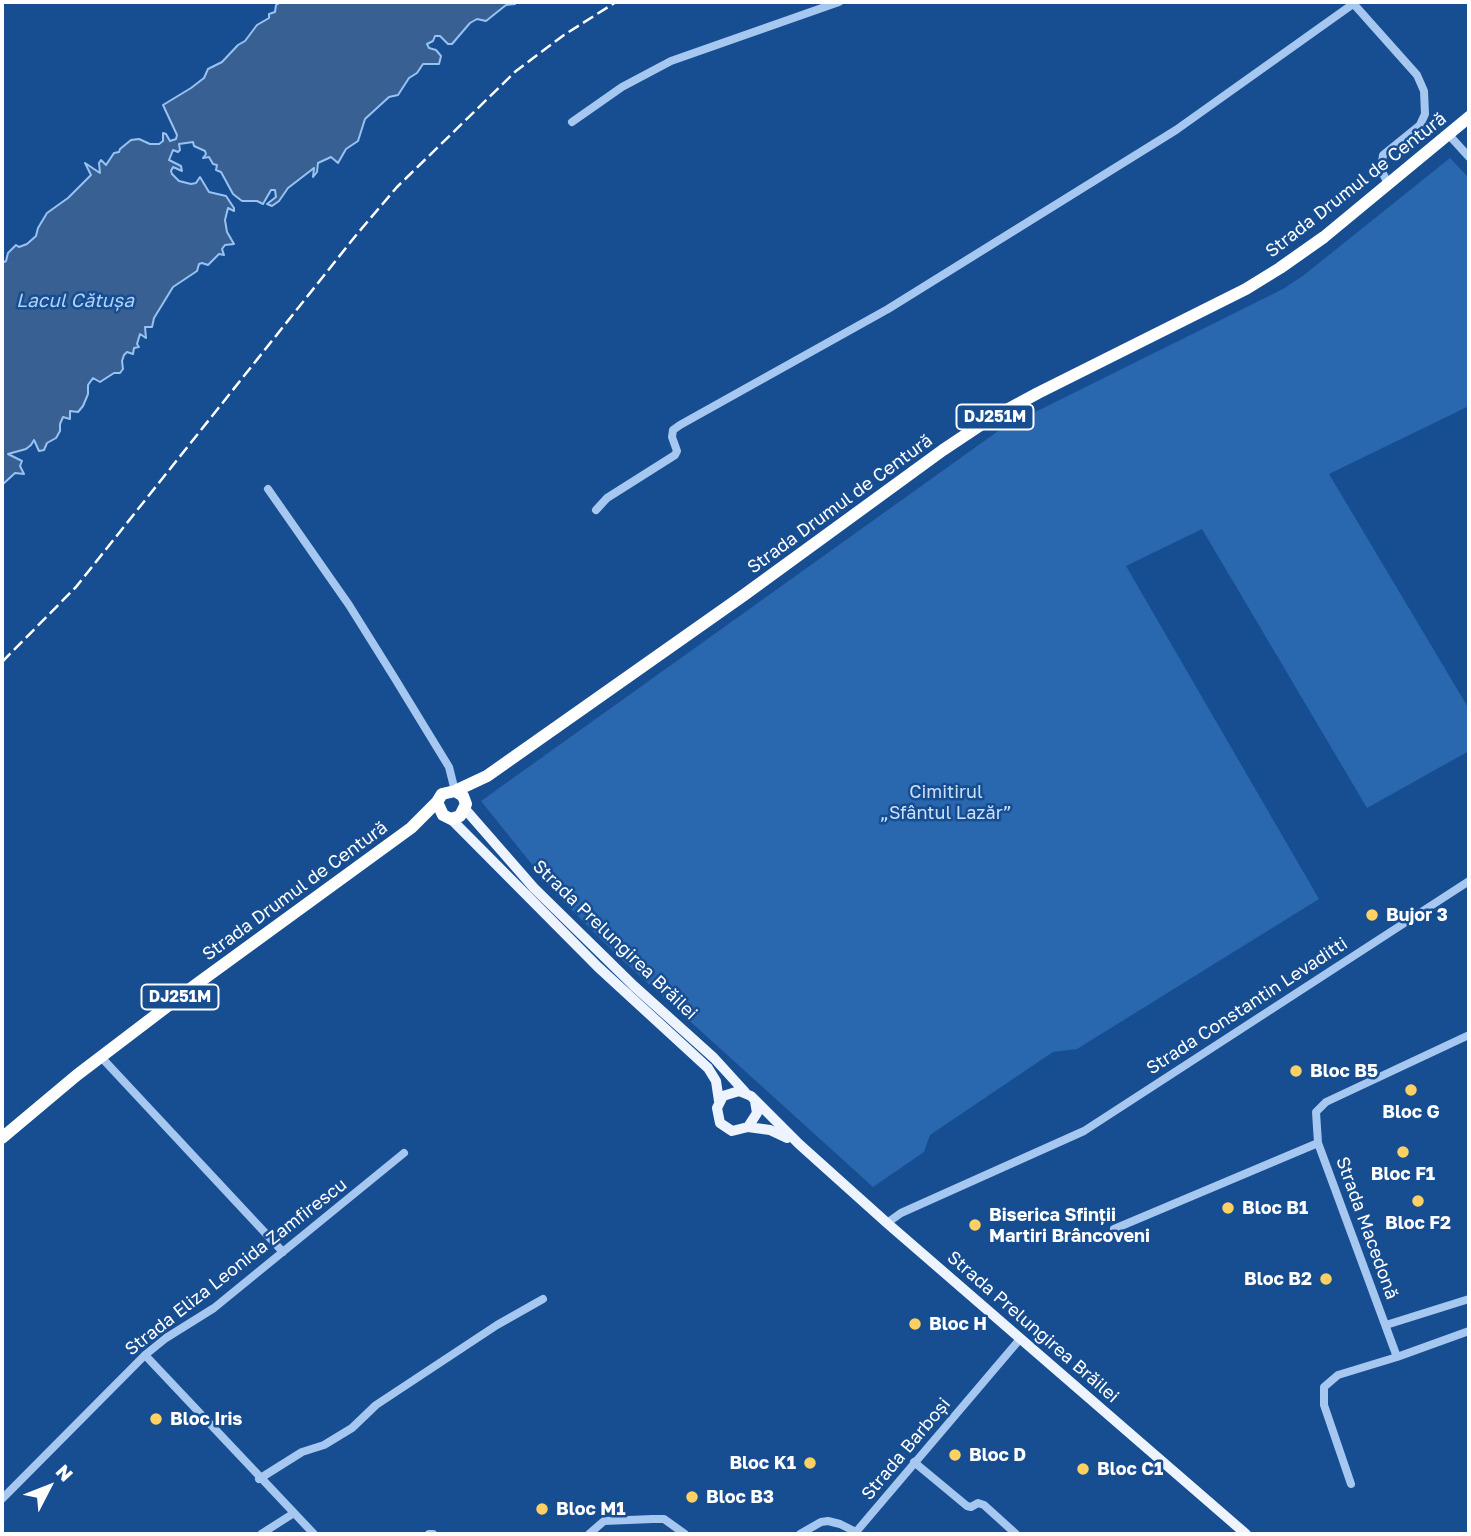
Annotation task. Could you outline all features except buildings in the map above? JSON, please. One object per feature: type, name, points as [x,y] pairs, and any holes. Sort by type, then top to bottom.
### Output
[{"type":"highway","name":"Strada Drumul de Centură","points":[[487,776],[988,420],[1246,289],[1280,268],[1324,237],[1469,117]]},
{"type":"highway","points":[[411,828],[438,803],[442,794],[487,776]]},
{"type":"highway","points":[[411,828],[460,816],[487,776]]},
{"type":"highway","points":[[455,791],[463,796],[465,807]]},
{"type":"highway","points":[[438,803],[440,812],[449,818]]},
{"type":"highway","name":"Strada Drumul de Centură","points":[[2,1138],[101,1058],[342,876],[411,828]]},
{"type":"main road","name":"Strada Prelungirea Brăilei","points":[[465,807],[534,888],[624,977],[713,1058],[745,1092]]},
{"type":"main road","name":"Strada Prelungirea Brăilei","points":[[449,818],[598,967],[708,1068],[718,1087],[719,1101]]},
{"type":"main road","points":[[733,1091],[745,1092],[755,1101],[757,1113],[748,1128],[738,1131],[726,1128],[717,1116],[719,1101],[733,1091]]},
{"type":"main road","name":"Strada Prelungirea Brăilei","points":[[755,1101],[887,1223],[1247,1534]]},
{"type":"main road","name":"Strada Prelungirea Brăilei","points":[[748,1128],[771,1129],[799,1144]]},
{"type":"street","points":[[572,122],[622,87],[671,61],[838,2]]},
{"type":"street","points":[[596,510],[607,498],[675,455],[677,451],[671,437],[673,430],[680,425],[888,309],[1176,130],[1353,3],[1417,75],[1423,91],[1424,114],[1420,125],[1383,155],[1381,169],[1388,184]]},
{"type":"street","points":[[1449,135],[1469,157]]},
{"type":"street","points":[[268,489],[349,605],[394,677],[449,767],[455,781],[455,791]]},
{"type":"street","name":"Strada Constantin Levaditti","points":[[887,1223],[901,1213],[1084,1131],[1469,881]]},
{"type":"street","points":[[1114,1229],[1318,1143],[1315,1112],[1326,1102],[1469,1035]]},
{"type":"street","points":[[101,1058],[284,1252]]},
{"type":"street","name":"Strada Macedonă","points":[[1318,1143],[1397,1357]]},
{"type":"street","name":"Strada Eliza Leonida Zamfirescu","points":[[2,1499],[145,1355],[214,1308],[404,1153]]},
{"type":"street","points":[[259,1479],[302,1452],[324,1445],[352,1428],[376,1405],[497,1325],[543,1299]]},
{"type":"street","name":"Strada Macedonă","points":[[1386,1325],[1469,1299]]},
{"type":"street","points":[[1351,1484],[1324,1405],[1324,1387],[1338,1375],[1469,1331]]},
{"type":"street","name":"Strada Barboși","points":[[800,1534],[821,1522],[840,1524],[857,1533],[1020,1339]]},
{"type":"street","points":[[145,1355],[259,1479],[314,1534]]},
{"type":"street","points":[[914,1462],[967,1506],[978,1503],[984,1505],[1016,1534]]},
{"type":"street","points":[[261,1534],[294,1513]]},
{"type":"street","points":[[589,1534],[604,1521],[664,1519],[685,1534]]},
{"type":"green space","name":"Cimitirul „Sfântul Lazăr”","points":[[1450,158],[1469,178],[1469,406],[1329,474],[1469,709],[1469,751],[1367,808],[1202,529],[1126,566],[1319,899],[1077,1049],[1053,1052],[930,1135],[924,1152],[873,1187],[619,957],[554,892],[481,801],[1001,429],[1283,289]]},
{"type":"water","name":"Lacul Cătușa","points":[[281,2],[515,4],[506,5],[486,21],[477,19],[470,23],[452,44],[448,44],[440,36],[435,36],[433,41],[427,44],[441,56],[439,64],[423,64],[417,73],[409,78],[398,95],[389,97],[365,119],[358,141],[346,149],[338,163],[331,157],[318,163],[313,177],[314,168],[288,188],[272,206],[267,204],[276,197],[275,190],[271,190],[263,204],[257,201],[242,201],[233,194],[221,172],[216,170],[217,165],[213,164],[209,157],[203,158],[205,151],[194,146],[193,142],[179,144],[180,150],[173,150],[169,160],[181,166],[182,171],[173,167],[172,174],[179,181],[191,184],[196,183],[200,177],[209,192],[226,196],[234,208],[234,211],[228,208],[225,220],[227,232],[234,244],[225,245],[222,249],[224,255],[219,254],[208,265],[199,264],[197,271],[173,287],[154,318],[152,327],[145,327],[146,338],[140,334],[137,344],[139,347],[134,348],[133,354],[127,352],[124,355],[120,373],[114,373],[100,382],[93,378],[88,385],[83,406],[78,412],[70,411],[70,419],[63,417],[56,438],[47,443],[44,450],[39,451],[34,440],[26,449],[8,454],[22,461],[20,466],[24,474],[15,473],[2,485],[2,263],[16,245],[19,247],[27,244],[36,236],[47,213],[68,198],[91,175],[85,163],[100,173],[101,160],[106,165],[114,153],[119,152],[131,140],[139,139],[150,144],[159,144],[163,141],[163,133],[170,141],[176,139],[177,135],[163,105],[204,78],[208,69],[222,62],[245,41],[257,25],[275,12],[276,5]]},
{"type":"railway","points":[[2,662],[76,587],[397,187],[516,71],[564,35],[616,2]]},
{"type":"place","name":"Bujor 3","points":[[1372,915]]},
{"type":"place","name":"Bloc B5","points":[[1296,1071]]},
{"type":"place","name":"Bloc G","points":[[1411,1090]]},
{"type":"place","name":"Bloc F1","points":[[1403,1152]]},
{"type":"place","name":"Bloc F2","points":[[1418,1201]]},
{"type":"place","name":"Bloc B1","points":[[1228,1208]]},
{"type":"place","name":"Biserica Sfinții Martiri Brâncoveni","points":[[975,1225]]},
{"type":"place","name":"Bloc B2","points":[[1326,1279]]},
{"type":"place","name":"Bloc H","points":[[915,1324]]},
{"type":"place","name":"Bloc Iris","points":[[156,1419]]},
{"type":"place","name":"Bloc D","points":[[955,1455]]},
{"type":"place","name":"Bloc K1","points":[[810,1463]]},
{"type":"place","name":"Bloc C1","points":[[1083,1469]]},
{"type":"place","name":"Bloc B3","points":[[692,1497]]},
{"type":"place","name":"Bloc M1","points":[[542,1509]]}]
